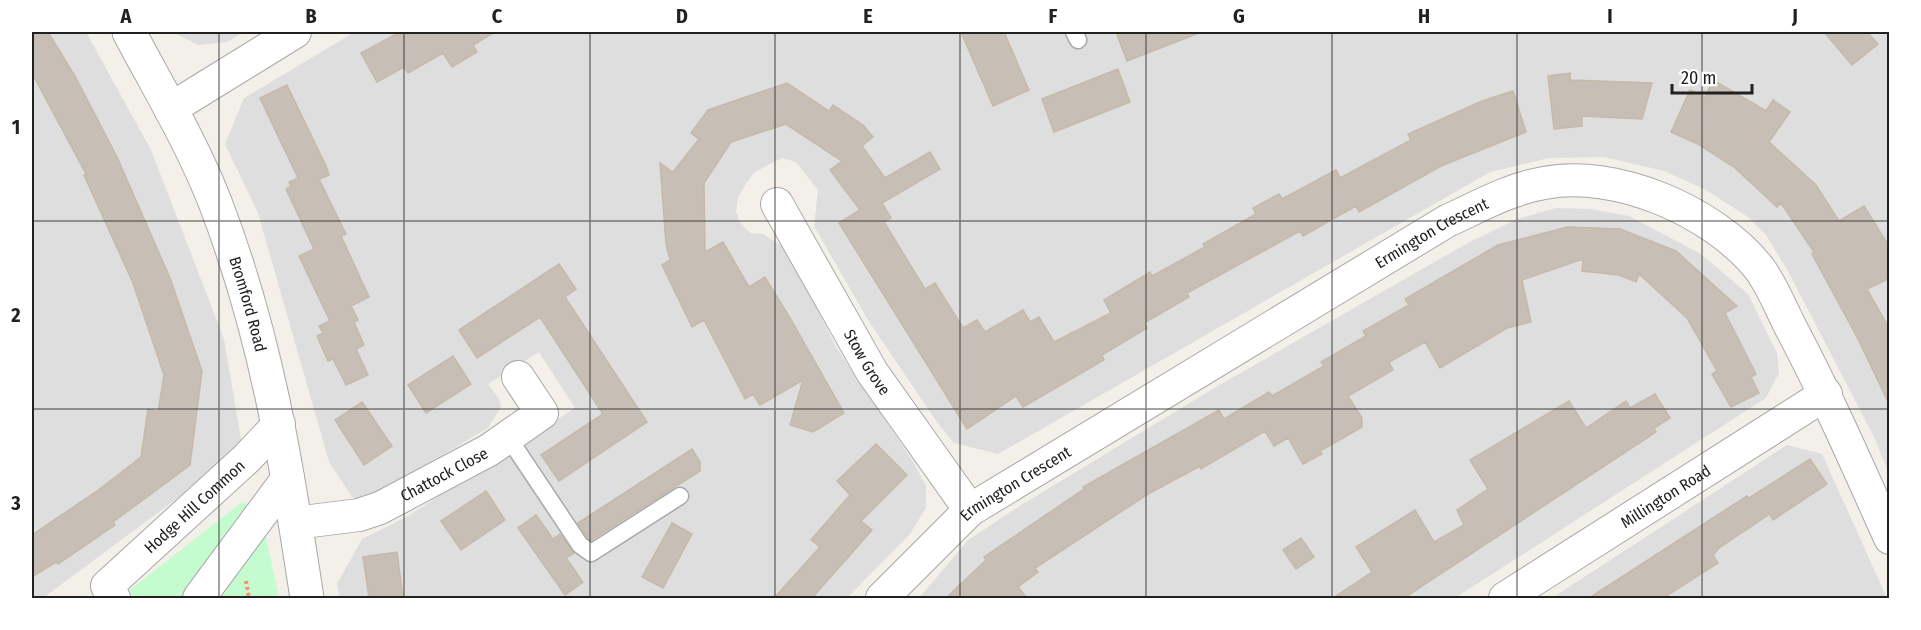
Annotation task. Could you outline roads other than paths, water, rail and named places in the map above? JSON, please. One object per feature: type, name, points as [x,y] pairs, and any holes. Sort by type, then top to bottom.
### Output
[{"type":"street","name":"Bromford Road","points":[[129,32],[170,109],[218,210],[254,315],[279,424],[307,598]]},
{"type":"street","points":[[170,109],[295,32]]},
{"type":"street","name":"Ermington Crescent","points":[[882,598],[893,584],[970,510],[1447,221],[1502,195],[1543,183],[1577,179],[1611,183],[1652,196],[1704,219],[1759,268],[1826,394],[1890,538]]},
{"type":"street","name":"Stow Grove","points":[[777,204],[872,372],[970,510]]},
{"type":"street","name":"Chattock Close","points":[[295,523],[359,515],[380,508],[480,455],[508,437],[542,413],[518,377]]},
{"type":"street","name":"Millington Road","points":[[1505,598],[1826,394]]},
{"type":"street","name":"Hodge Hill Common","points":[[101,594],[247,458],[279,424]]},
{"type":"street","points":[[199,598],[288,478]]},
{"type":"lane","points":[[508,437],[580,545],[591,553],[680,496]]}]
